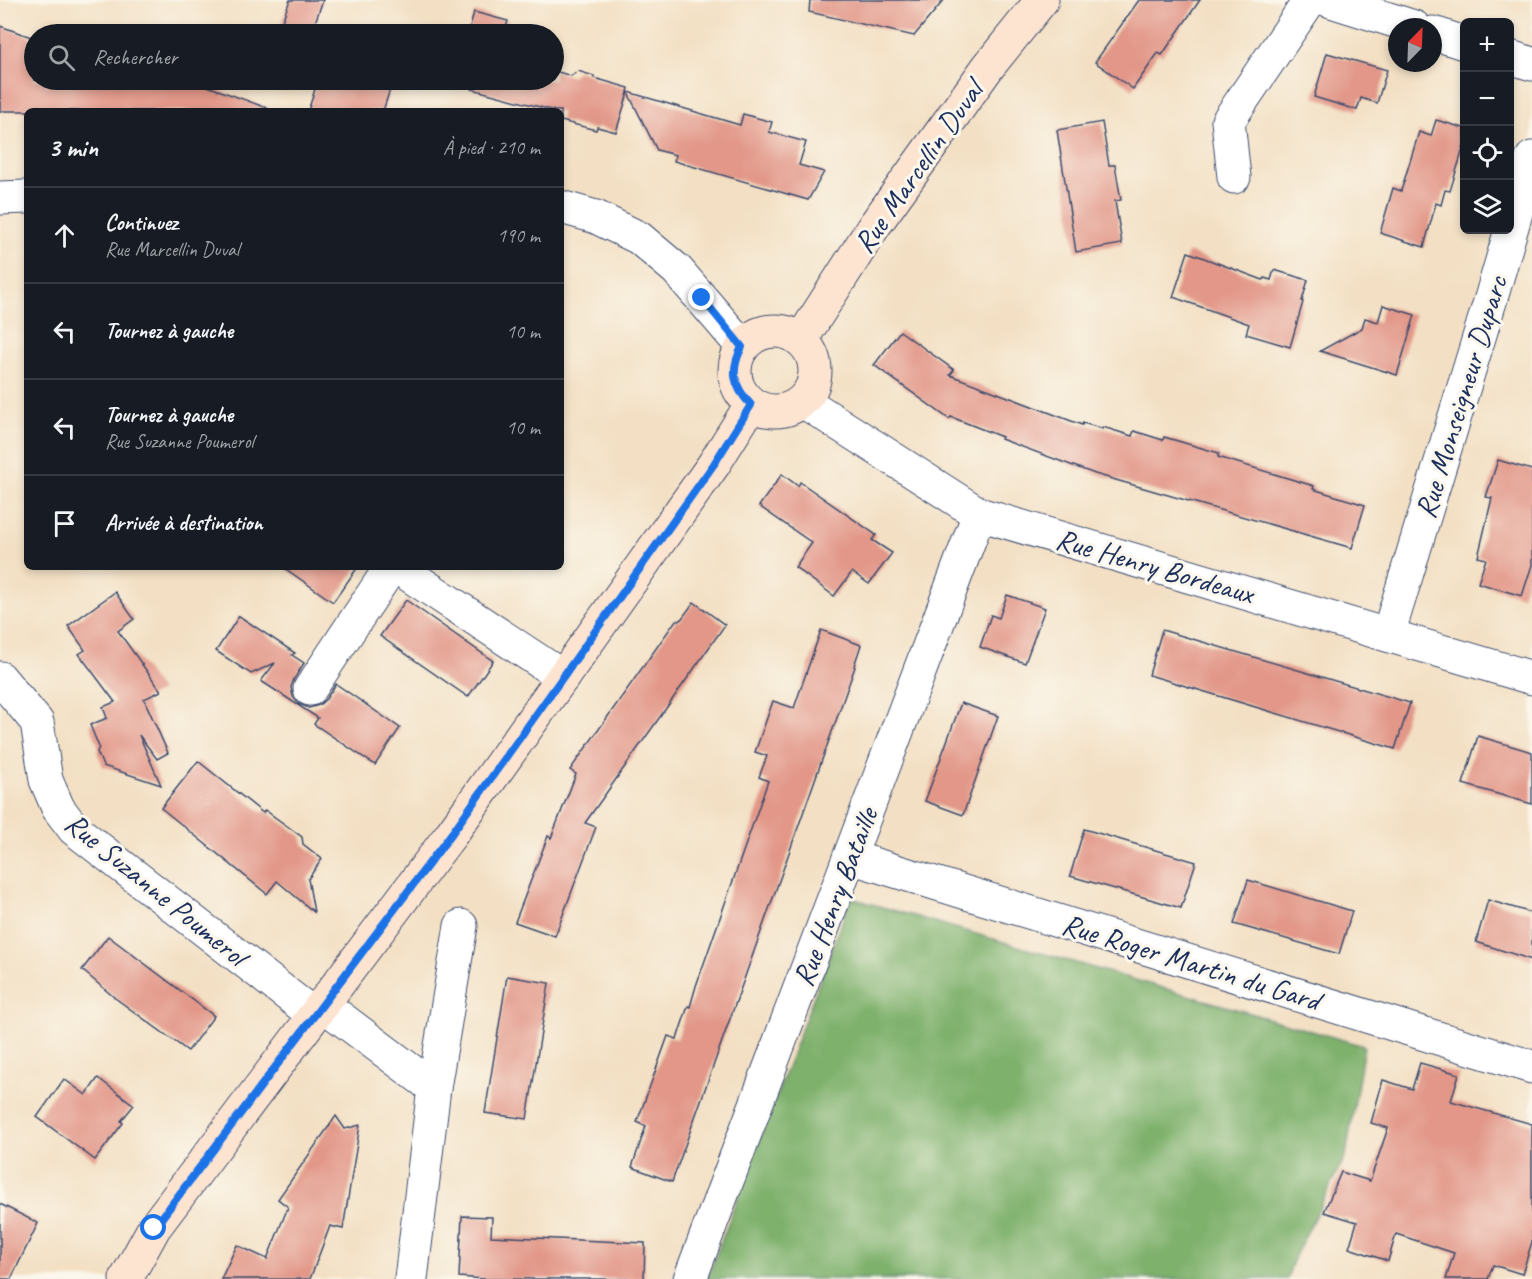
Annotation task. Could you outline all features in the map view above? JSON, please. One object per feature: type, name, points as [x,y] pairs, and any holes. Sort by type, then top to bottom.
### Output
[{"type":"main road","name":"Rue Marcellin Duval","points":[[801,340],[874,226],[988,67],[1042,0]]},
{"type":"main road","points":[[777,330],[790,333],[801,340],[810,351],[815,364],[816,377],[811,391],[803,401],[791,409],[777,412],[764,411],[751,405],[736,384],[734,371],[736,358],[742,347],[752,338],[764,332],[777,330]]},
{"type":"main road","points":[[126,1279],[154,1228],[452,833],[714,464],[751,405]]},
{"type":"street","points":[[1234,177],[1228,121],[1310,0]]},
{"type":"street","points":[[1328,0],[1388,19]]},
{"type":"street","points":[[1442,36],[1460,42]]},
{"type":"street","points":[[1514,59],[1532,64]]},
{"type":"street","name":"Rue Monseigneur Duparc","points":[[1388,635],[1532,158]]},
{"type":"street","points":[[0,198],[24,197]]},
{"type":"street","points":[[564,208],[596,217],[639,238],[678,270],[742,347]]},
{"type":"street","name":"Rue Henry Bordeaux","points":[[803,401],[979,514],[1532,678]]},
{"type":"street","name":"Rue Henry Bataille","points":[[690,1279],[979,514]]},
{"type":"street","points":[[310,689],[389,570]]},
{"type":"street","points":[[402,570],[563,677]]},
{"type":"street","name":"Rue Suzanne Poumerol","points":[[0,678],[37,722],[46,780],[58,808],[74,829],[318,1010],[434,1088]]},
{"type":"street","name":"Rue Roger Martin du Gard","points":[[850,857],[1532,1067]]},
{"type":"street","points":[[411,1279],[434,1088],[460,926]]},
{"type":"green space","points":[[851,898],[1364,1046],[1346,1155],[1294,1258],[1287,1279],[707,1279]]},
{"type":"building","points":[[290,0],[323,0],[315,24],[281,24]]},
{"type":"building","points":[[810,0],[944,0],[914,36],[809,12]]},
{"type":"building","points":[[1139,0],[1200,0],[1162,55],[1158,53],[1133,89],[1095,62]]},
{"type":"building","points":[[474,12],[508,21],[507,24],[471,24]]},
{"type":"building","points":[[0,26],[24,34],[24,90],[218,90],[267,108],[24,108],[24,111],[0,111]]},
{"type":"building","points":[[1327,53],[1387,70],[1377,103],[1361,98],[1357,110],[1314,97]]},
{"type":"building","points":[[578,71],[629,88],[628,92],[740,125],[743,114],[772,122],[769,132],[806,142],[799,165],[824,172],[808,200],[674,161],[676,155],[657,150],[628,93],[616,132],[597,127],[596,130],[564,122],[564,108],[544,108],[476,90],[564,90],[564,74],[571,76]]},
{"type":"building","points":[[315,90],[390,90],[384,108],[309,108]]},
{"type":"building","points":[[1436,120],[1460,127],[1460,159],[1450,191],[1445,190],[1441,205],[1436,203],[1424,247],[1380,233],[1393,188],[1401,191],[1419,132],[1431,136]]},
{"type":"building","points":[[1102,122],[1109,165],[1115,165],[1121,200],[1115,201],[1122,244],[1076,252],[1057,130]]},
{"type":"building","points":[[1188,252],[1263,280],[1264,278],[1271,280],[1274,270],[1308,280],[1290,347],[1246,334],[1249,324],[1173,297]]},
{"type":"building","points":[[1383,305],[1415,315],[1397,375],[1320,351],[1362,328],[1365,318],[1378,322]]},
{"type":"building","points":[[900,331],[954,370],[950,375],[1082,425],[1083,423],[1103,429],[1103,427],[1132,436],[1134,431],[1163,440],[1164,437],[1219,453],[1218,457],[1314,486],[1313,489],[1365,505],[1352,548],[1095,474],[1001,439],[1002,437],[951,417],[949,419],[874,365]]},
{"type":"building","points":[[1498,460],[1532,470],[1532,565],[1522,596],[1478,583],[1486,559],[1478,557],[1492,498],[1486,497]]},
{"type":"building","points":[[782,474],[798,486],[800,482],[876,535],[872,540],[892,553],[869,584],[852,572],[834,596],[795,567],[812,543],[759,506]]},
{"type":"building","points":[[287,570],[356,570],[333,602]]},
{"type":"building","points":[[115,592],[134,619],[118,631],[161,691],[144,699],[168,753],[157,759],[139,735],[161,785],[103,766],[97,752],[99,747],[90,725],[107,718],[103,707],[115,702],[79,654],[85,650],[68,626]]},
{"type":"building","points":[[1007,595],[1045,608],[1025,663],[980,647],[991,615],[999,618]]},
{"type":"building","points":[[406,600],[493,661],[468,697],[380,636]]},
{"type":"building","points":[[694,602],[725,625],[585,823],[596,827],[555,936],[515,922],[548,836],[551,838],[576,774],[570,770],[676,620],[680,621]]},
{"type":"building","points":[[239,616],[295,653],[292,655],[304,663],[291,687],[293,697],[299,704],[309,708],[319,705],[336,684],[400,728],[375,765],[314,724],[318,718],[261,681],[275,663],[251,674],[216,651]]},
{"type":"building","points":[[821,630],[861,645],[672,1182],[632,1167],[646,1126],[637,1122],[668,1036],[677,1039],[688,1006],[690,1007],[768,781],[759,777],[767,756],[755,752],[773,701],[794,708]]},
{"type":"building","points":[[1162,630],[1410,703],[1395,749],[1149,675]]},
{"type":"building","points":[[961,703],[998,716],[963,815],[925,801]]},
{"type":"building","points":[[1478,736],[1532,752],[1532,804],[1463,784]]},
{"type":"building","points":[[198,761],[263,813],[265,810],[302,837],[303,844],[322,859],[308,879],[314,912],[277,881],[267,894],[161,808]]},
{"type":"building","points":[[1084,829],[1196,862],[1181,908],[1070,876]]},
{"type":"building","points":[[1248,880],[1352,911],[1339,954],[1234,924]]},
{"type":"building","points":[[1488,900],[1532,913],[1532,960],[1476,942]]},
{"type":"building","points":[[108,936],[214,1016],[188,1051],[115,998],[82,970]]},
{"type":"building","points":[[507,976],[549,983],[527,1119],[485,1113]]},
{"type":"building","points":[[1420,1063],[1459,1074],[1451,1101],[1532,1124],[1532,1242],[1522,1274],[1493,1265],[1488,1279],[1446,1279],[1454,1253],[1396,1234],[1388,1261],[1349,1248],[1357,1222],[1324,1212],[1341,1172],[1370,1181],[1388,1128],[1371,1123],[1383,1080],[1412,1089]]},
{"type":"building","points":[[98,1078],[134,1105],[95,1160],[37,1117],[64,1079],[86,1095]]},
{"type":"building","points":[[336,1116],[345,1129],[360,1125],[343,1229],[330,1226],[310,1279],[221,1279],[237,1245],[267,1259],[288,1207],[278,1199]]},
{"type":"building","points":[[0,1204],[38,1223],[11,1279],[0,1279]]},
{"type":"building","points":[[462,1216],[492,1217],[491,1236],[645,1243],[644,1279],[459,1277]]},
{"type":"route","points":[[154,1228],[452,833],[714,464],[751,405],[736,384],[734,371],[736,358],[742,347],[702,298]]}]
